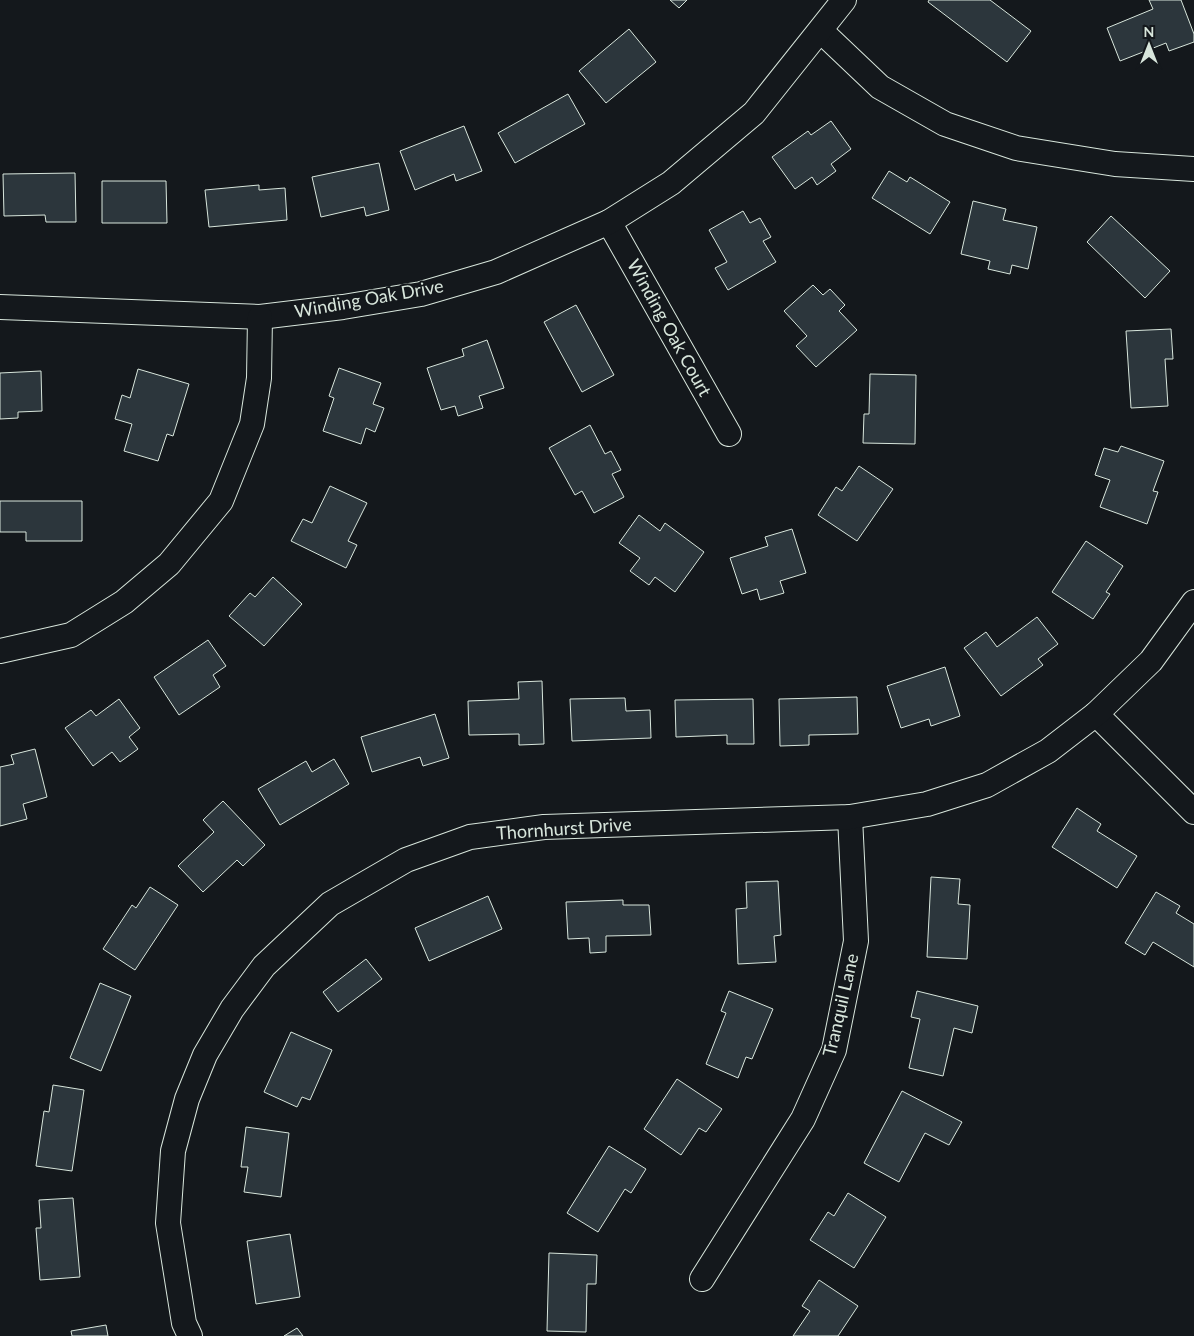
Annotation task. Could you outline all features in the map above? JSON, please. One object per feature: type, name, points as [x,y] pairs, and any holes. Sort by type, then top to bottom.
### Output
[{"type":"street","name":"Winding Oak Drive","points":[[0,308],[260,317],[343,307],[422,294],[496,272],[609,222],[670,183],[754,112],[844,0]]},
{"type":"street","points":[[821,31],[880,87],[945,124],[1016,148],[1115,164],[1194,169]]},
{"type":"street","name":"Winding Oak Court","points":[[609,222],[729,434]]},
{"type":"street","points":[[0,651],[71,635],[124,602],[169,564],[221,501],[252,424],[259,378],[260,317]]},
{"type":"street","name":"Thornhurst Drive","points":[[190,1336],[184,1323],[168,1223],[174,1152],[187,1099],[205,1055],[232,1009],[264,966],[330,904],[406,860],[470,837],[544,827],[850,817],[927,804],[988,785],[1048,751],[1096,714],[1151,661],[1194,602]]},
{"type":"street","points":[[1096,714],[1194,812]]},
{"type":"street","name":"Tranquil Lane","points":[[702,1279],[802,1119],[834,1050],[856,941],[850,817]]},
{"type":"building","points":[[670,0],[687,0],[679,8]]},
{"type":"building","points":[[929,0],[990,0],[1031,31],[1007,62],[928,2]]},
{"type":"building","points":[[1149,0],[1181,0],[1194,34],[1194,42],[1169,51],[1166,43],[1120,61],[1107,28],[1153,9]]},
{"type":"building","points":[[629,29],[656,62],[606,103],[579,71]]},
{"type":"building","points":[[568,94],[585,124],[515,163],[498,133]]},
{"type":"building","points":[[831,121],[851,149],[831,164],[836,171],[817,185],[812,177],[795,189],[772,157],[808,131],[811,135]]},
{"type":"building","points":[[464,126],[482,171],[456,181],[454,174],[415,190],[400,151]]},
{"type":"building","points":[[379,163],[389,210],[366,216],[364,207],[321,217],[312,177]]},
{"type":"building","points":[[889,171],[907,182],[910,177],[950,202],[930,234],[872,198]]},
{"type":"building","points":[[75,173],[76,222],[46,222],[45,215],[4,216],[3,174]]},
{"type":"building","points":[[102,181],[166,181],[167,223],[102,223]]},
{"type":"building","points":[[259,185],[259,190],[285,188],[287,220],[209,227],[205,190]]},
{"type":"building","points":[[973,201],[1006,209],[1003,220],[1037,227],[1028,269],[1012,265],[1010,274],[988,269],[990,261],[961,254]]},
{"type":"building","points":[[743,211],[750,223],[760,218],[771,237],[763,241],[776,262],[728,290],[715,268],[727,262],[709,230]]},
{"type":"building","points":[[1111,216],[1170,271],[1145,298],[1087,242]]},
{"type":"building","points":[[813,285],[823,295],[830,289],[845,305],[839,311],[857,330],[816,367],[796,346],[807,336],[784,311]]},
{"type":"building","points":[[576,305],[614,375],[582,392],[544,322]]},
{"type":"building","points":[[1171,329],[1173,359],[1165,359],[1168,406],[1131,408],[1126,331]]},
{"type":"building","points":[[487,340],[504,388],[479,396],[483,408],[458,416],[455,406],[441,410],[427,368],[464,356],[462,349]]},
{"type":"building","points":[[339,368],[381,383],[373,404],[384,408],[375,432],[366,428],[361,444],[323,431],[334,398],[329,396]]},
{"type":"building","points":[[138,369],[189,384],[173,436],[167,434],[158,461],[124,451],[132,424],[115,419],[122,395],[130,398]]},
{"type":"building","points":[[41,371],[42,411],[18,412],[18,418],[0,419],[0,373]]},
{"type":"building","points":[[870,374],[916,375],[915,444],[863,443],[864,414],[869,414]]},
{"type":"building","points":[[590,425],[605,454],[611,451],[621,470],[612,474],[624,497],[594,513],[582,491],[575,495],[549,448]]},
{"type":"building","points":[[1121,446],[1164,461],[1153,491],[1158,492],[1147,524],[1100,507],[1110,480],[1095,475],[1104,448],[1118,452]]},
{"type":"building","points":[[859,466],[893,489],[857,541],[818,515],[836,487],[842,491]]},
{"type":"building","points":[[330,486],[367,503],[348,541],[357,545],[346,568],[291,541],[303,519],[312,523]]},
{"type":"building","points":[[0,501],[82,501],[82,541],[26,541],[26,532],[0,532]]},
{"type":"building","points":[[639,515],[660,531],[665,523],[704,552],[675,592],[655,577],[649,585],[630,571],[640,558],[619,543]]},
{"type":"building","points":[[792,529],[806,573],[780,581],[784,593],[760,600],[757,589],[742,594],[730,558],[768,546],[765,537]]},
{"type":"building","points":[[1086,541],[1123,566],[1106,592],[1110,594],[1093,619],[1052,592]]},
{"type":"building","points":[[273,577],[302,604],[264,646],[229,616],[250,593],[255,597]]},
{"type":"building","points":[[1037,617],[1058,644],[1038,659],[1043,665],[1001,696],[964,648],[986,632],[997,647]]},
{"type":"building","points":[[208,640],[226,666],[213,675],[220,687],[179,715],[154,677]]},
{"type":"building","points":[[945,667],[960,716],[931,726],[929,719],[901,728],[887,686]]},
{"type":"building","points":[[542,681],[544,744],[519,745],[519,734],[469,735],[468,701],[519,699],[518,682]]},
{"type":"building","points":[[857,697],[858,734],[809,735],[809,745],[780,746],[779,699]]},
{"type":"building","points":[[625,698],[626,711],[650,710],[651,738],[572,741],[570,699]]},
{"type":"building","points":[[119,699],[140,728],[129,737],[138,749],[120,762],[112,752],[93,766],[65,728],[91,710],[96,716]]},
{"type":"building","points":[[753,699],[754,744],[727,744],[727,735],[676,737],[675,700]]},
{"type":"building","points":[[435,714],[449,758],[423,766],[420,757],[372,772],[361,737]]},
{"type":"building","points":[[35,749],[47,797],[23,804],[27,819],[0,826],[0,767],[14,764],[11,755]]},
{"type":"building","points":[[334,759],[349,784],[280,825],[258,789],[306,761],[312,772]]},
{"type":"building","points":[[223,801],[265,845],[243,866],[237,860],[203,892],[178,866],[214,832],[203,820]]},
{"type":"building","points":[[1077,808],[1101,824],[1097,831],[1137,856],[1117,888],[1052,847]]},
{"type":"building","points":[[931,877],[960,879],[958,904],[970,905],[967,959],[927,957]]},
{"type":"building","points":[[778,881],[781,935],[774,936],[776,962],[738,964],[736,909],[747,908],[746,882]]},
{"type":"building","points":[[150,887],[178,905],[135,970],[103,949],[132,905],[136,908]]},
{"type":"building","points":[[1156,892],[1180,906],[1176,913],[1194,924],[1194,967],[1153,942],[1145,955],[1125,943]]},
{"type":"building","points":[[488,896],[502,929],[429,961],[415,928]]},
{"type":"building","points":[[623,900],[623,905],[649,905],[651,935],[606,936],[606,952],[590,953],[589,938],[568,939],[566,902]]},
{"type":"building","points":[[366,959],[382,979],[338,1012],[323,992]]},
{"type":"building","points":[[100,983],[131,996],[101,1071],[70,1058]]},
{"type":"building","points":[[729,991],[773,1009],[752,1059],[746,1057],[738,1078],[706,1064],[726,1013],[721,1011]]},
{"type":"building","points":[[917,991],[978,1006],[972,1033],[954,1028],[943,1076],[909,1068],[920,1019],[911,1017]]},
{"type":"building","points":[[291,1032],[332,1050],[310,1100],[302,1097],[297,1107],[264,1092]]},
{"type":"building","points":[[677,1079],[722,1109],[706,1132],[699,1128],[681,1155],[644,1129]]},
{"type":"building","points":[[53,1085],[84,1090],[72,1171],[36,1166],[44,1111],[49,1112]]},
{"type":"building","points":[[902,1091],[962,1122],[949,1145],[925,1133],[899,1182],[864,1163]]},
{"type":"building","points":[[246,1127],[289,1133],[281,1197],[244,1192],[248,1167],[241,1167]]},
{"type":"building","points":[[609,1146],[646,1169],[631,1193],[625,1189],[598,1232],[567,1213]]},
{"type":"building","points":[[848,1193],[886,1217],[854,1268],[810,1240],[828,1212],[834,1216]]},
{"type":"building","points":[[73,1198],[80,1277],[40,1280],[36,1228],[41,1228],[39,1200]]},
{"type":"building","points":[[290,1234],[300,1297],[256,1304],[247,1241]]},
{"type":"building","points":[[549,1253],[597,1255],[596,1284],[587,1284],[586,1332],[547,1331]]},
{"type":"building","points":[[819,1280],[858,1306],[838,1336],[793,1336],[810,1311],[802,1306]]},
{"type":"building","points":[[106,1325],[108,1336],[72,1336],[71,1331]]},
{"type":"building","points":[[297,1328],[303,1336],[284,1336]]}]
